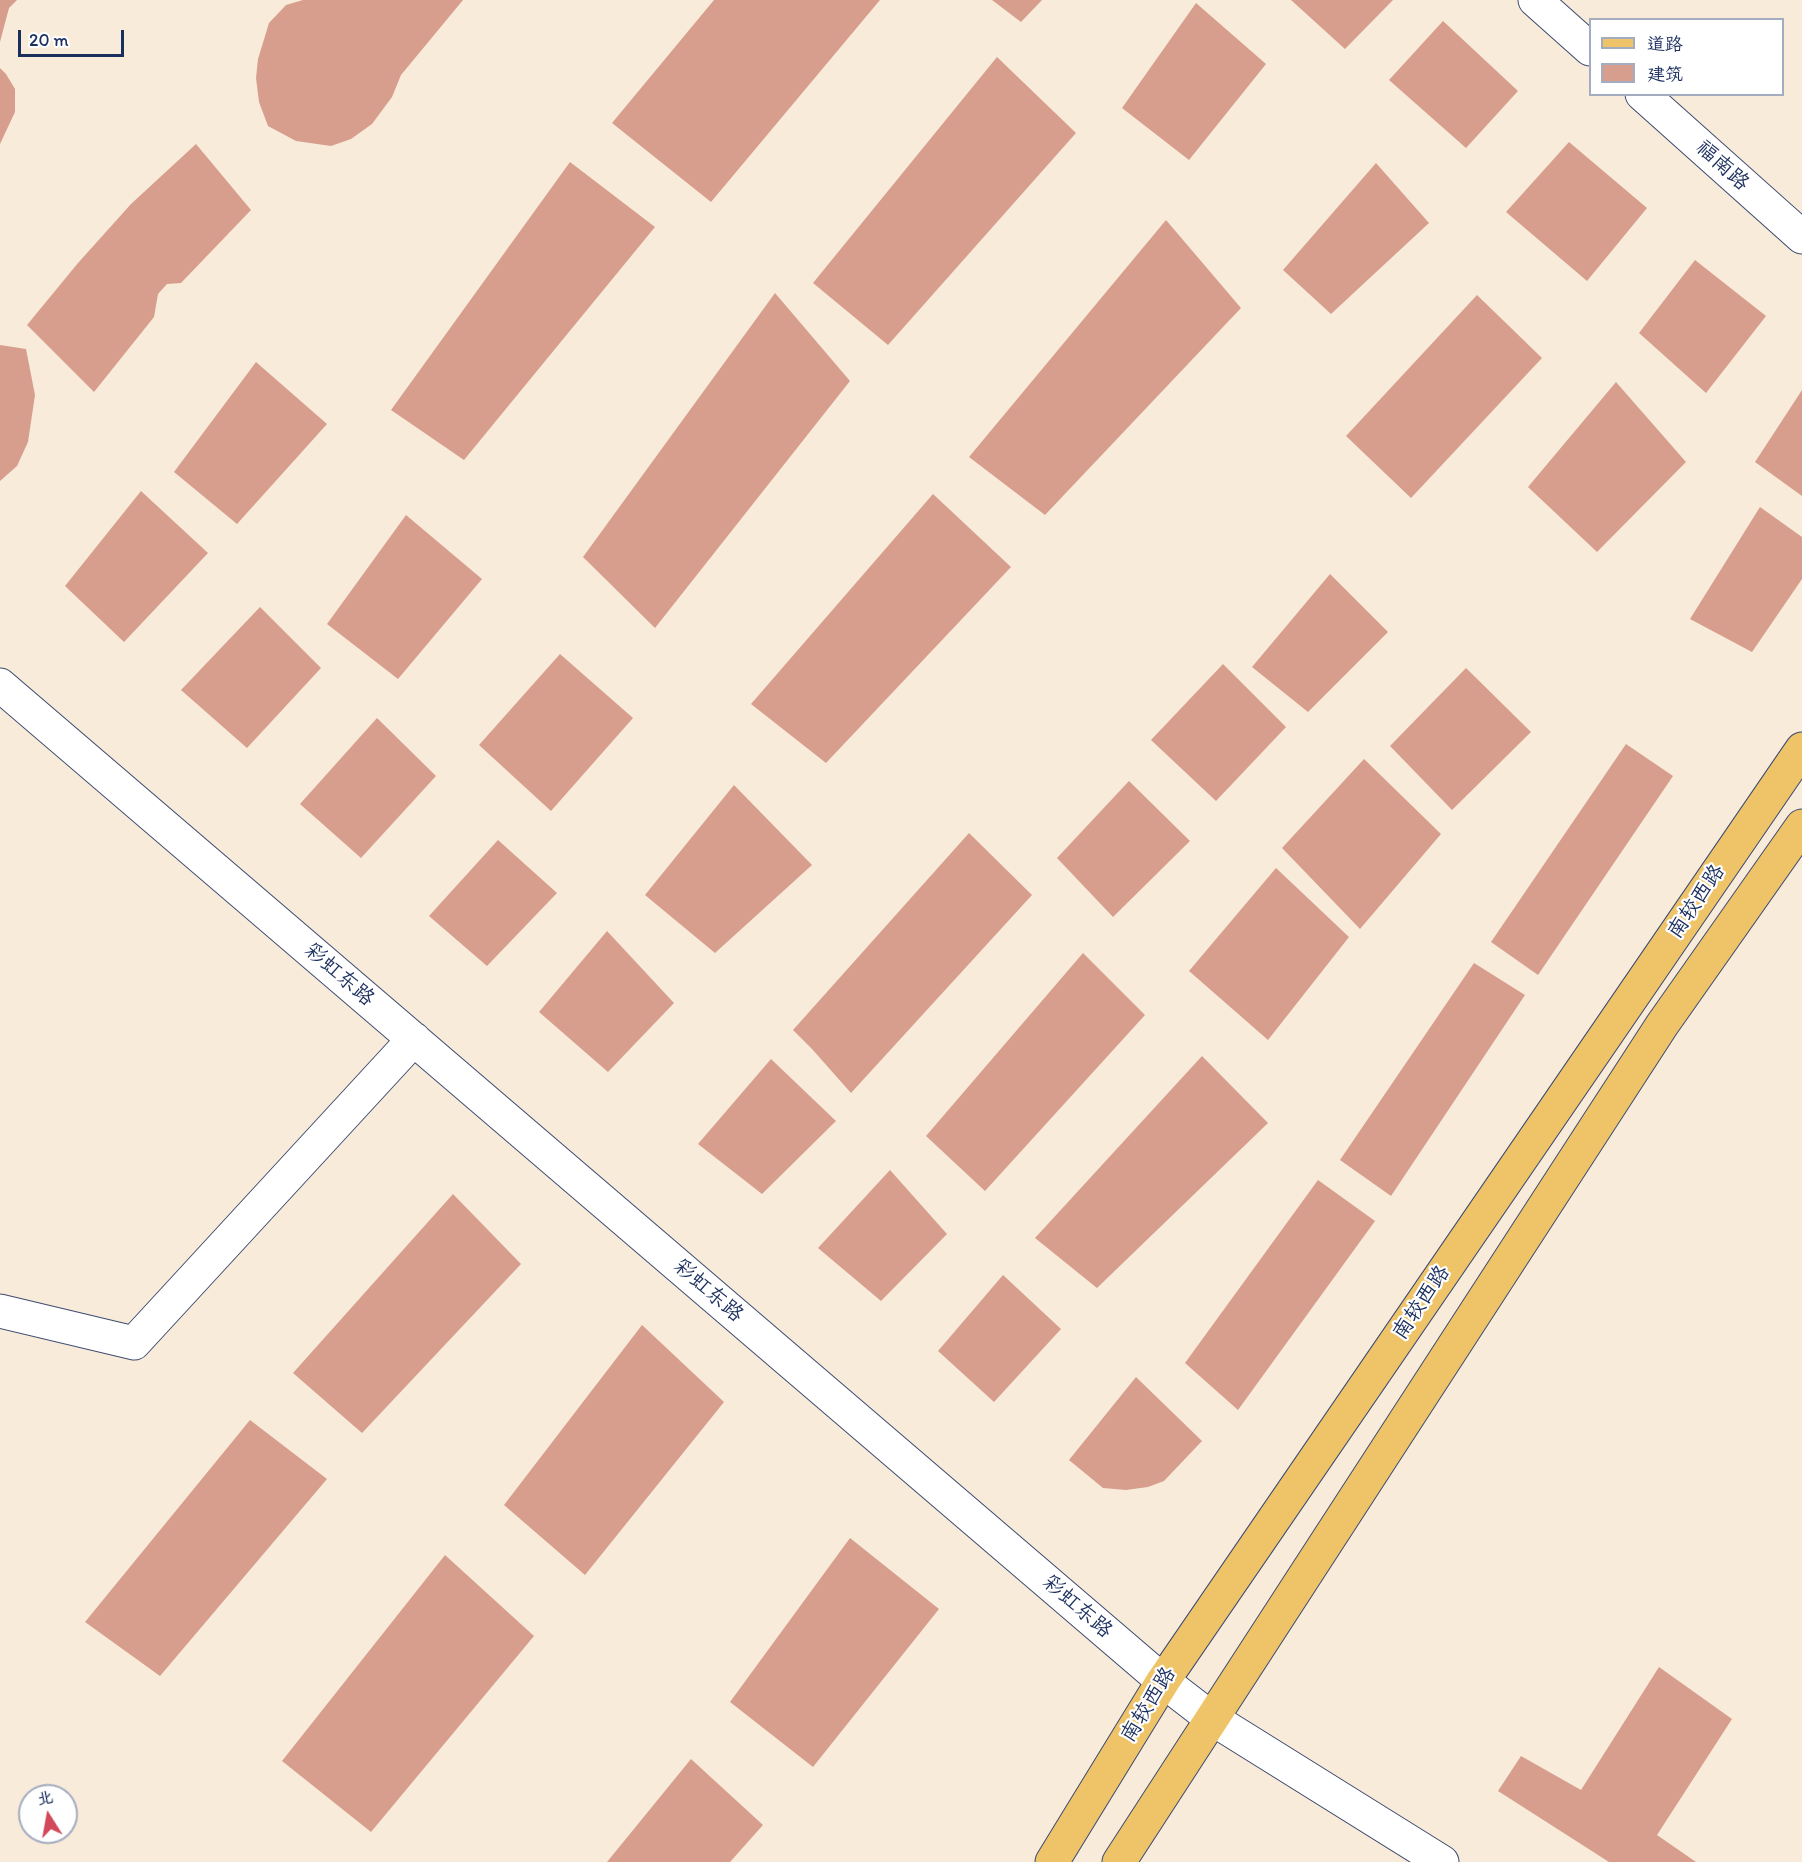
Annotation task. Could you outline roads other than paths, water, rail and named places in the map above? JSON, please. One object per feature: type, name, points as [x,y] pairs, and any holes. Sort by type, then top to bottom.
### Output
[{"type":"main road","name":"南较西路","points":[[1052,1862],[1163,1681],[1802,749]]},
{"type":"main road","name":"南较西路","points":[[1119,1862],[1662,1025],[1802,826]]},
{"type":"street","points":[[1535,0],[1589,48]]},
{"type":"street","name":"福南路","points":[[1644,96],[1802,237]]},
{"type":"street","name":"彩虹东路","points":[[0,685],[1163,1681],[1211,1718],[1442,1862]]},
{"type":"street","points":[[0,1311],[134,1342],[414,1039]]}]
